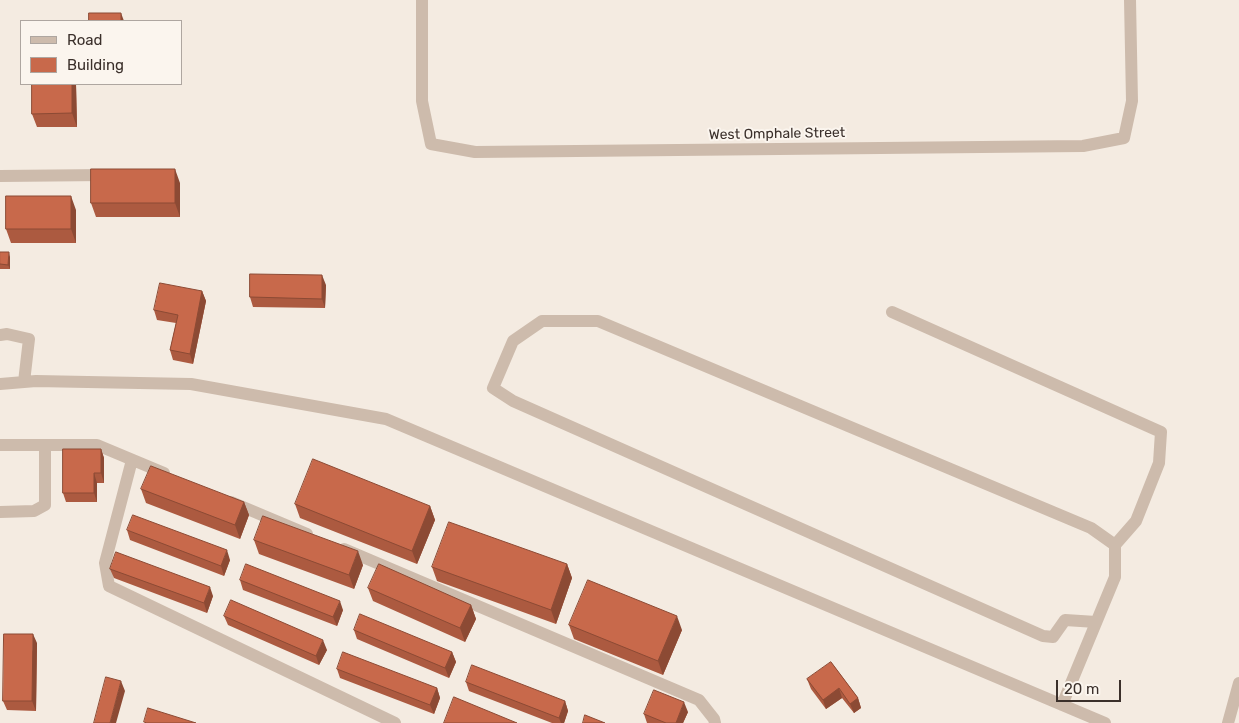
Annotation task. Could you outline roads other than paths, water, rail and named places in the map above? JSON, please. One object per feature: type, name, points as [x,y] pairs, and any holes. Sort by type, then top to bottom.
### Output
[{"type":"street","name":"West Omphale Street","points":[[422,0],[422,101],[430,144],[475,152],[1083,146],[1124,138],[1132,101],[1130,0]]},
{"type":"street","points":[[0,176],[117,175]]},
{"type":"street","points":[[892,312],[1161,432],[1159,463],[1136,521],[1115,545],[1115,577],[1062,705]]},
{"type":"street","points":[[1096,622],[1065,620],[1053,636],[1043,636],[522,405],[492,388],[513,341],[542,321],[598,321],[1091,528],[1115,545]]},
{"type":"street","points":[[0,335],[7,334],[29,339],[24,382]]},
{"type":"street","points":[[0,384],[36,381],[191,384],[386,419],[1106,723]]},
{"type":"street","points":[[0,445],[96,445],[178,479]]},
{"type":"street","points":[[0,512],[34,511],[44,505],[44,445]]},
{"type":"street","points":[[132,460],[106,563],[109,586],[395,723]]},
{"type":"street","points":[[223,498],[314,537]]},
{"type":"street","points":[[333,544],[699,700],[714,722]]},
{"type":"street","points":[[1228,723],[1239,683]]}]
